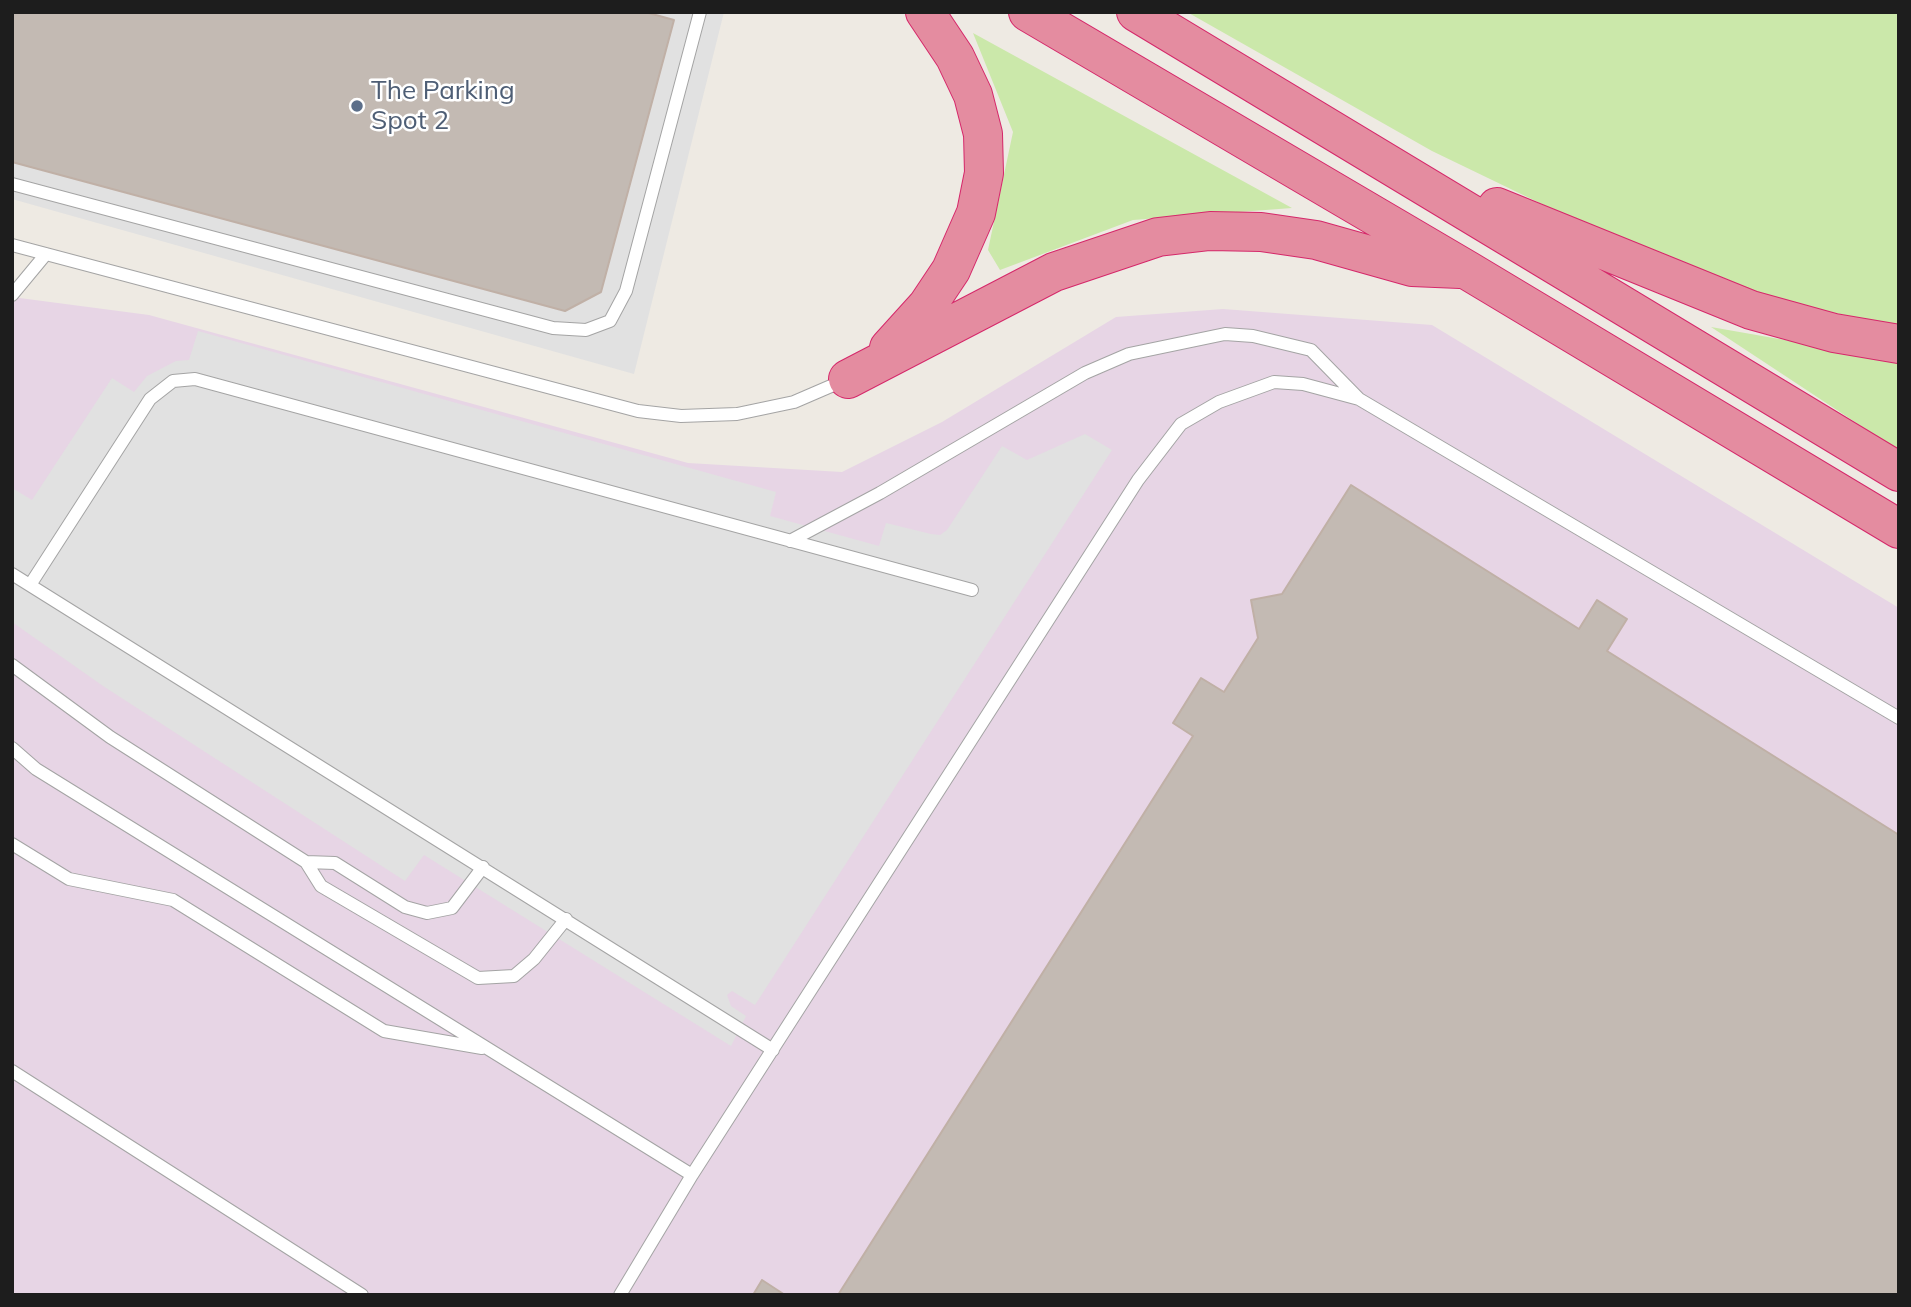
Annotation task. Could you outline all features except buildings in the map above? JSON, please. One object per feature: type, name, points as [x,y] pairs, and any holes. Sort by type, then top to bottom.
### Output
[{"type":"highway","points":[[848,379],[892,345],[934,297],[961,252],[981,194],[985,153],[979,115],[955,57],[925,12]]},
{"type":"highway","points":[[1028,12],[1467,270],[1899,529]]},
{"type":"highway","points":[[1136,12],[1899,472]]},
{"type":"highway","points":[[1379,158],[1724,301],[1806,326],[1899,344]]},
{"type":"highway","points":[[848,379],[1054,272],[1158,237],[1210,231],[1261,232],[1325,242],[1412,267],[1467,270]]},
{"type":"lane","points":[[12,184],[553,328],[586,330],[610,321],[626,291],[700,12]]},
{"type":"lane","points":[[12,245],[638,411],[681,416],[737,415],[794,402],[848,379]]},
{"type":"lane","points":[[12,295],[46,254]]},
{"type":"lane","points":[[790,541],[880,494],[1084,373],[1129,354],[1224,334],[1253,336],[1311,350],[1359,400]]},
{"type":"lane","points":[[30,585],[150,399],[173,381],[195,379],[972,590]]},
{"type":"lane","points":[[620,1295],[692,1175],[1138,480],[1181,424],[1219,402],[1275,382],[1303,384],[1359,400],[1899,718]]},
{"type":"lane","points":[[12,574],[773,1050]]},
{"type":"lane","points":[[12,665],[110,737],[306,862],[321,886],[478,978],[514,976],[534,959],[566,919]]},
{"type":"lane","points":[[12,748],[36,769],[692,1175]]},
{"type":"lane","points":[[12,844],[69,879],[173,900],[384,1031],[491,1049]]},
{"type":"lane","points":[[306,862],[335,863],[405,907],[427,913],[452,908],[483,867]]},
{"type":"lane","points":[[12,1071],[362,1295]]},
{"type":"shaded area","name":"The Parking Spot 2","points":[[12,12],[724,12],[634,374],[12,199]]},
{"type":"shaded area","points":[[12,297],[149,315],[688,463],[842,472],[942,422],[1116,317],[1223,309],[1432,325],[1899,608],[1899,1295],[12,1295]]},
{"type":"shaded area","points":[[198,331],[776,492],[770,516],[879,546],[886,523],[931,534],[940,535],[947,530],[1002,446],[1027,460],[1085,434],[1112,450],[755,1005],[732,991],[727,995],[731,1006],[746,1016],[731,1046],[424,855],[405,881],[103,686],[12,622],[12,488],[32,500],[112,378],[134,392],[147,376],[176,361],[189,360]]},
{"type":"green space","points":[[1187,12],[1899,12],[1899,327],[1776,300],[1577,221],[1432,151]]},
{"type":"green space","points":[[973,33],[1292,208],[1133,220],[1000,270],[988,250],[1013,132]]},
{"type":"green space","points":[[1711,327],[1899,360],[1899,451]]},
{"type":"place","name":"The Parking Spot 2","points":[[357,106]]}]
